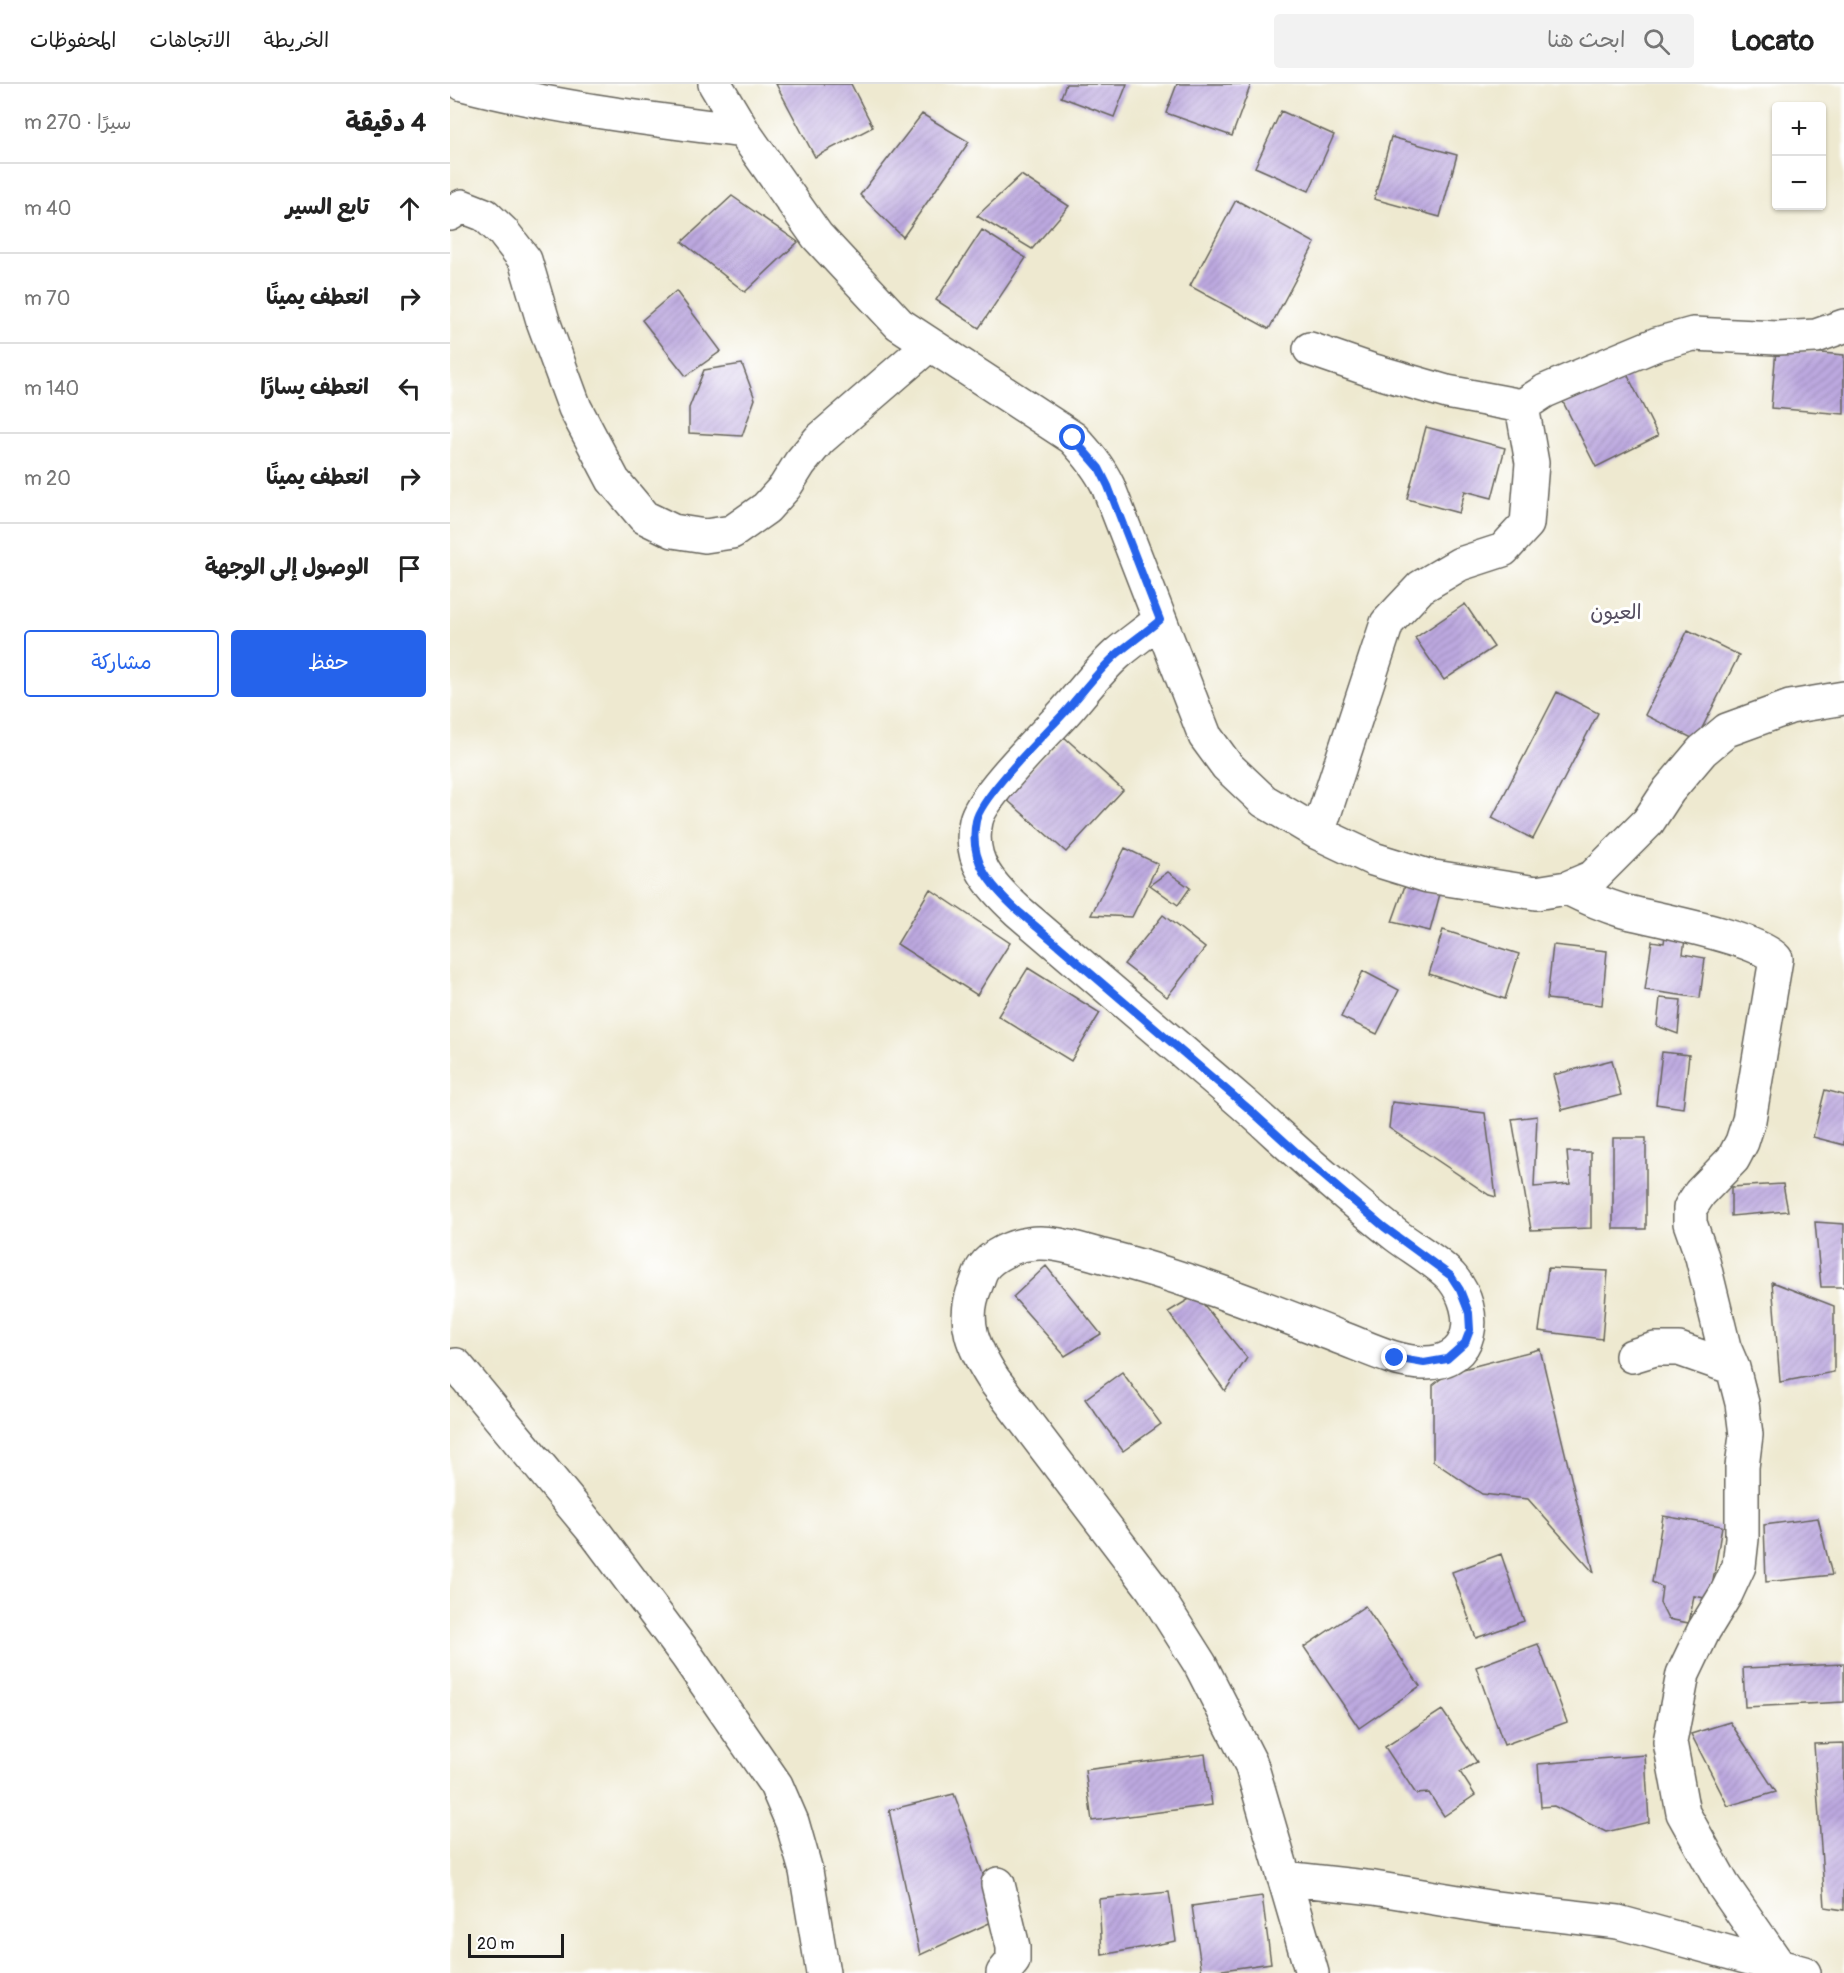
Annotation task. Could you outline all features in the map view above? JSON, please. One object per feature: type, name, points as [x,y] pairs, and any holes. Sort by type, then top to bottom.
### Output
[{"type":"street","points":[[463,84],[497,93],[609,114],[743,131]]},
{"type":"street","points":[[715,84],[743,131],[817,236],[899,324],[1073,438],[1088,454],[1099,468],[1108,486],[1205,736],[1227,766],[1264,801],[1318,833],[1373,859],[1428,876],[1536,893],[1567,888],[1593,877],[1629,842],[1648,822],[1668,790],[1702,751],[1727,730],[1790,707],[1844,698]]},
{"type":"street","points":[[450,214],[462,206],[486,215],[525,260],[543,321],[575,408],[613,480],[644,517],[673,531],[705,536],[732,532],[766,508],[785,487],[819,440],[929,345]]},
{"type":"street","points":[[1310,349],[1447,392],[1522,406],[1545,391],[1571,380],[1657,344],[1693,334],[1777,338],[1816,336],[1844,326]]},
{"type":"street","points":[[1318,833],[1388,623],[1421,587],[1460,564],[1503,550],[1527,524],[1532,464],[1522,406]]},
{"type":"street","points":[[1160,620],[1116,655],[1017,764],[985,804],[976,819],[977,854],[982,871],[993,887],[1018,911],[1249,1109],[1305,1160],[1384,1227],[1451,1276],[1460,1290],[1469,1313],[1470,1330],[1465,1343],[1447,1359],[1424,1363],[1395,1358],[1250,1302],[1136,1264],[1055,1244],[1028,1244],[1007,1250],[984,1266],[968,1306],[971,1332],[979,1356],[994,1380],[1152,1588],[1200,1664],[1251,1764],[1311,1973]]},
{"type":"street","points":[[1567,888],[1614,908],[1672,922],[1760,948],[1776,959],[1749,1120],[1742,1142],[1733,1159],[1700,1193],[1690,1208],[1690,1223],[1702,1257],[1724,1347],[1733,1368],[1742,1403],[1746,1435],[1742,1467],[1742,1539],[1738,1566],[1726,1594],[1704,1630],[1683,1674],[1670,1742],[1683,1813],[1723,1884],[1792,1970]]},
{"type":"street","points":[[1632,1356],[1655,1349],[1679,1349],[1733,1368]]},
{"type":"street","points":[[456,1365],[596,1534],[687,1656],[776,1785],[792,1822],[806,1871],[823,1973]]},
{"type":"street","points":[[1284,1878],[1374,1888],[1495,1908],[1618,1922],[1792,1970]]},
{"type":"street","points":[[998,1884],[1013,1947],[1013,1961],[1003,1973]]},
{"type":"building","points":[[776,84],[851,84],[873,127],[815,157]]},
{"type":"building","points":[[1066,84],[1127,84],[1114,117],[1061,97]]},
{"type":"building","points":[[1177,84],[1251,84],[1232,136],[1166,113]]},
{"type":"building","points":[[1281,111],[1334,135],[1309,191],[1255,167]]},
{"type":"building","points":[[922,114],[969,142],[903,237],[860,195]]},
{"type":"building","points":[[1391,137],[1457,155],[1440,217],[1374,199]]},
{"type":"building","points":[[1021,175],[1069,206],[1032,249],[977,216]]},
{"type":"building","points":[[732,196],[798,242],[745,292],[682,242]]},
{"type":"building","points":[[1236,200],[1315,243],[1269,329],[1190,286]]},
{"type":"building","points":[[982,230],[1026,258],[979,328],[936,300]]},
{"type":"building","points":[[676,291],[721,351],[686,376],[642,320]]},
{"type":"building","points":[[1776,349],[1844,355],[1844,414],[1771,408]]},
{"type":"building","points":[[742,364],[755,399],[742,436],[689,433],[689,408],[704,370]]},
{"type":"building","points":[[1625,370],[1658,436],[1596,467],[1563,402]]},
{"type":"building","points":[[1426,427],[1505,448],[1492,498],[1465,491],[1459,513],[1407,499]]},
{"type":"building","points":[[1465,604],[1494,647],[1444,680],[1415,638]]},
{"type":"building","points":[[1688,630],[1739,655],[1696,740],[1645,715]]},
{"type":"building","points":[[1557,692],[1598,713],[1533,839],[1492,818]]},
{"type":"building","points":[[1063,736],[1123,790],[1066,852],[1005,798]]},
{"type":"building","points":[[1125,848],[1158,864],[1132,917],[1091,915]]},
{"type":"building","points":[[1168,872],[1190,888],[1178,905],[1150,885]]},
{"type":"building","points":[[1406,883],[1440,894],[1430,931],[1392,922]]},
{"type":"building","points":[[930,889],[1010,943],[977,995],[897,944]]},
{"type":"building","points":[[1163,915],[1205,948],[1167,997],[1124,964]]},
{"type":"building","points":[[1666,929],[1686,932],[1683,954],[1705,958],[1700,998],[1645,990],[1652,941],[1664,943]]},
{"type":"building","points":[[1443,930],[1519,954],[1505,999],[1429,974]]},
{"type":"building","points":[[1553,945],[1607,951],[1602,1005],[1547,999]]},
{"type":"building","points":[[1028,968],[1100,1013],[1071,1061],[998,1016]]},
{"type":"building","points":[[1363,971],[1399,990],[1377,1034],[1341,1017]]},
{"type":"building","points":[[1660,998],[1681,1000],[1678,1034],[1657,1026]]},
{"type":"building","points":[[1662,1052],[1689,1055],[1683,1108],[1656,1104]]},
{"type":"building","points":[[1612,1060],[1621,1095],[1562,1110],[1553,1075]]},
{"type":"building","points":[[1825,1090],[1844,1095],[1844,1145],[1813,1137]]},
{"type":"building","points":[[1392,1102],[1485,1113],[1496,1197],[1489,1195],[1389,1128]]},
{"type":"building","points":[[1537,1116],[1534,1187],[1570,1184],[1567,1152],[1591,1152],[1591,1228],[1531,1230],[1512,1119]]},
{"type":"building","points":[[1613,1138],[1646,1138],[1646,1229],[1613,1229]]},
{"type":"building","points":[[1783,1184],[1788,1211],[1731,1216],[1731,1187]]},
{"type":"building","points":[[1815,1222],[1844,1224],[1844,1287],[1821,1287]]},
{"type":"building","points":[[1046,1266],[1101,1334],[1065,1356],[1013,1297]]},
{"type":"building","points":[[1548,1268],[1608,1271],[1602,1339],[1539,1331]]},
{"type":"building","points":[[1772,1282],[1834,1306],[1834,1372],[1780,1382]]},
{"type":"building","points":[[1196,1295],[1247,1358],[1225,1391],[1168,1312]]},
{"type":"building","points":[[1540,1349],[1594,1573],[1528,1499],[1482,1494],[1433,1461],[1433,1385],[1448,1373]]},
{"type":"building","points":[[1122,1372],[1161,1424],[1123,1451],[1085,1399]]},
{"type":"building","points":[[1663,1516],[1722,1526],[1710,1599],[1694,1596],[1689,1623],[1668,1619],[1660,1603],[1662,1587],[1652,1582]]},
{"type":"building","points":[[1818,1518],[1832,1575],[1766,1582],[1764,1525]]},
{"type":"building","points":[[1501,1554],[1524,1621],[1476,1638],[1452,1572]]},
{"type":"building","points":[[1365,1606],[1420,1686],[1359,1728],[1304,1647]]},
{"type":"building","points":[[1538,1644],[1567,1722],[1504,1745],[1476,1667]]},
{"type":"building","points":[[1844,1664],[1844,1702],[1745,1707],[1743,1668]]},
{"type":"building","points":[[1442,1710],[1477,1762],[1460,1772],[1475,1795],[1444,1816],[1429,1793],[1416,1794],[1385,1747]]},
{"type":"building","points":[[1730,1722],[1776,1792],[1728,1806],[1691,1734]]},
{"type":"building","points":[[1844,1743],[1844,1910],[1825,1907],[1814,1744]]},
{"type":"building","points":[[1205,1754],[1212,1805],[1092,1821],[1085,1770]]},
{"type":"building","points":[[1645,1755],[1649,1822],[1606,1832],[1554,1806],[1541,1807],[1538,1764]]},
{"type":"building","points":[[954,1794],[998,1919],[920,1955],[889,1810]]},
{"type":"building","points":[[1169,1892],[1176,1941],[1102,1955],[1099,1899]]},
{"type":"building","points":[[1262,1896],[1271,1963],[1202,1973],[1192,1906]]},
{"type":"district","name":"العيون","points":[[1616,612]]},
{"type":"route","points":[[1073,438],[1099,468],[1108,486],[1160,620],[1116,655],[1017,764],[985,804],[976,819],[975,838],[982,871],[993,887],[1018,911],[1249,1109],[1305,1160],[1384,1227],[1451,1276],[1460,1290],[1469,1313],[1470,1330],[1465,1343],[1447,1359],[1424,1363],[1395,1358]]}]
